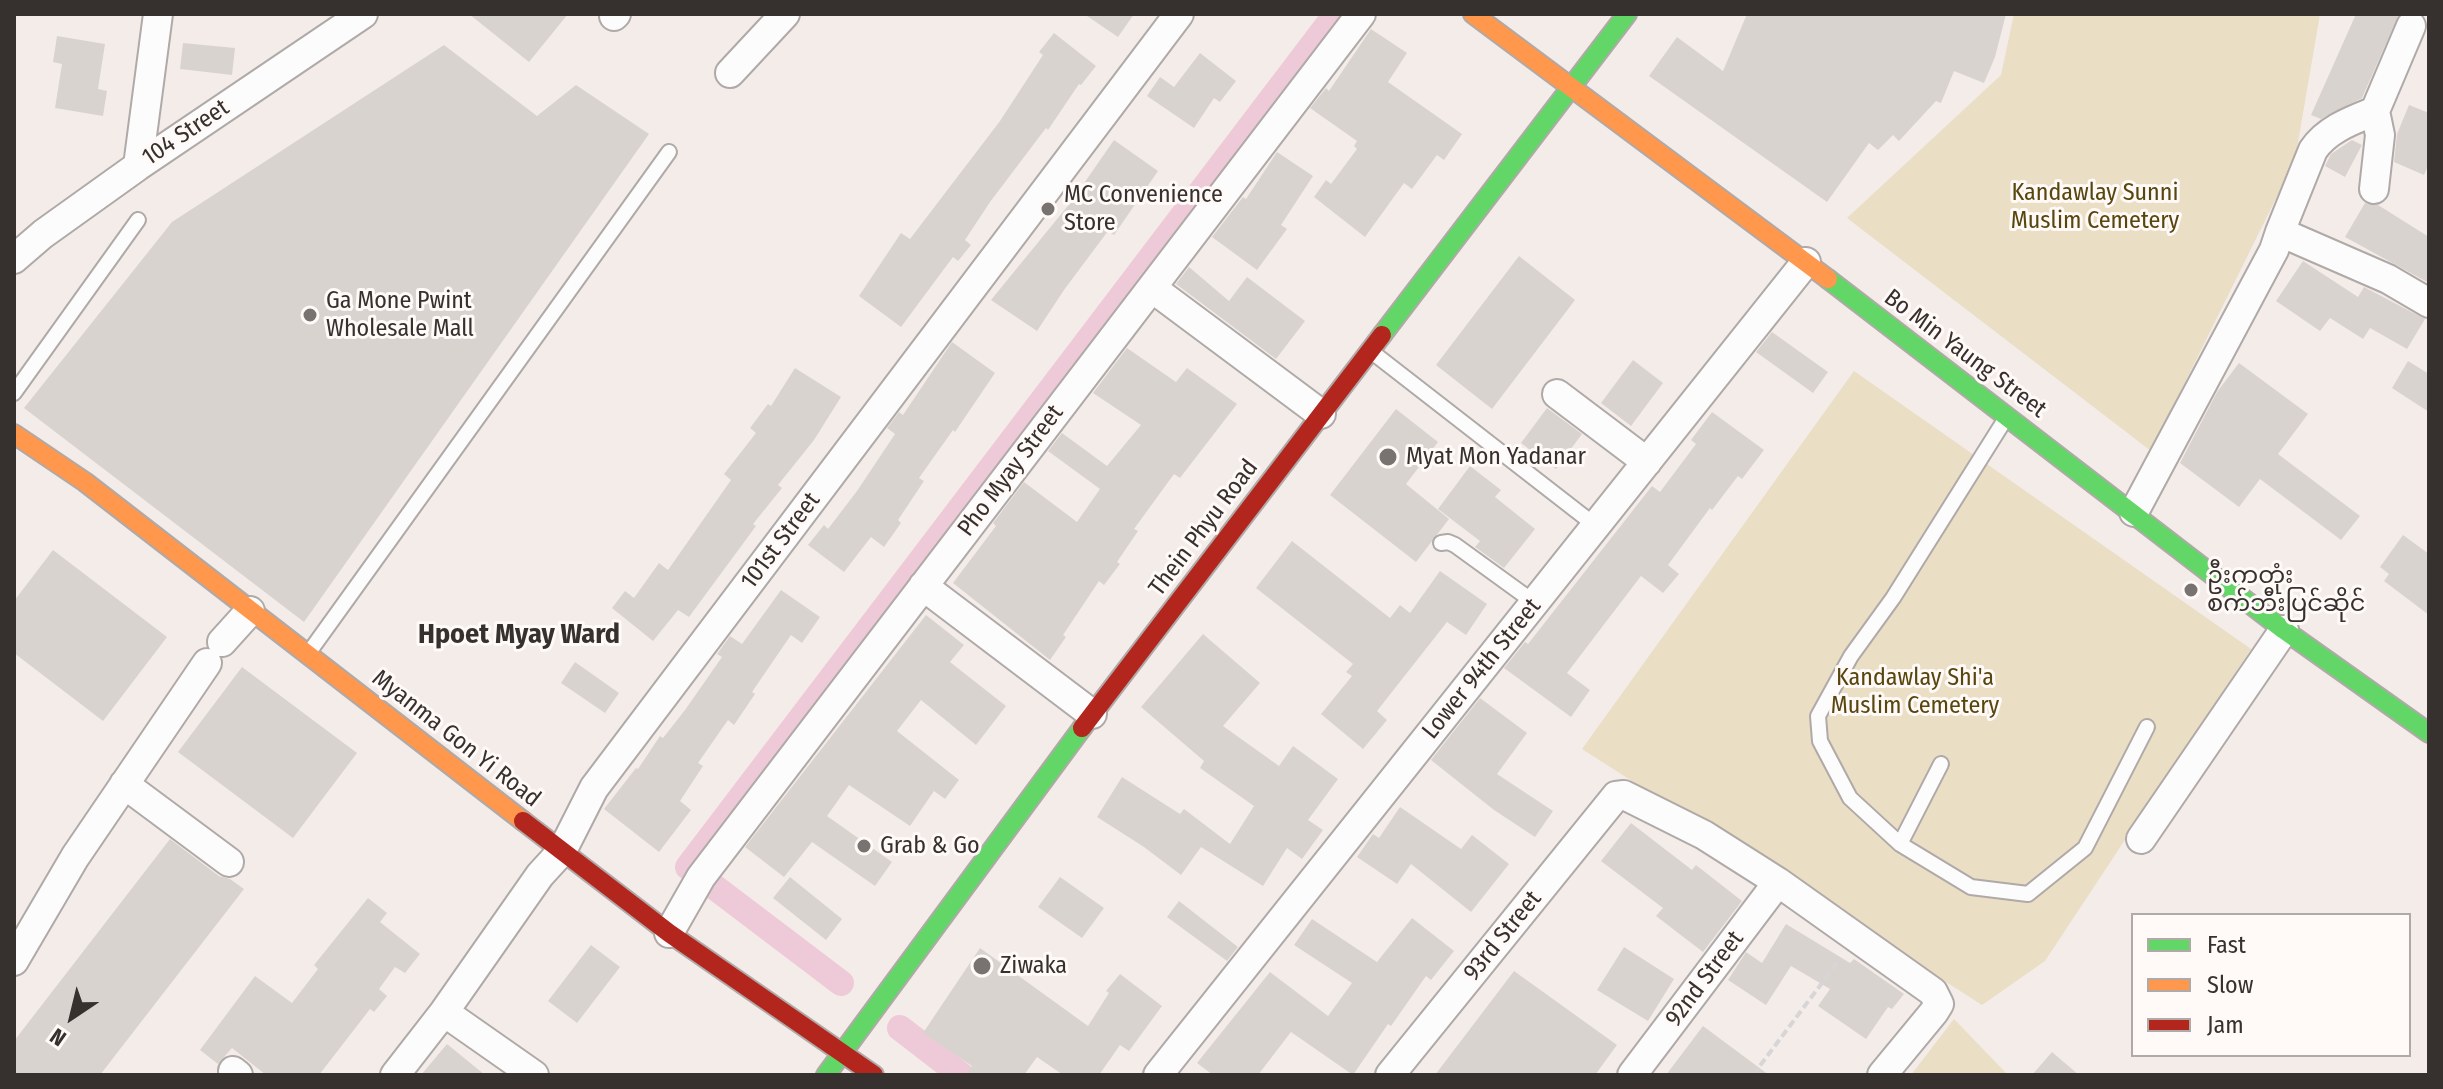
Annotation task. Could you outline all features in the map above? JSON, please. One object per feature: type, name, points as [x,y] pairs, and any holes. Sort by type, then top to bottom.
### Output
[{"type":"main road","name":"Bo Min Yaung Street","points":[[1473,14],[1806,262],[2284,630],[2429,733]]},
{"type":"main road","name":"Thein Phyu Road","points":[[826,1075],[1092,714],[1570,88],[1616,18]]},
{"type":"main road","name":"Myanma Gon Yi Road","points":[[14,434],[85,482],[669,933],[874,1075]]},
{"type":"street","points":[[138,166],[158,14]]},
{"type":"street","name":"104 Street","points":[[14,259],[43,234],[138,166],[363,14]]},
{"type":"street","points":[[730,73],[785,14]]},
{"type":"street","name":"101st Street","points":[[395,1075],[444,1012],[540,875],[562,851],[594,788],[1179,14]]},
{"type":"street","name":"Pho Myay Street","points":[[669,933],[701,877],[1361,14]]},
{"type":"street","points":[[2374,189],[2380,135],[2375,111],[2411,26]]},
{"type":"street","points":[[2134,512],[2274,250],[2313,150],[2337,128],[2375,111]]},
{"type":"street","points":[[2280,232],[2388,279],[2429,303]]},
{"type":"street","name":"Lower 94th Street","points":[[1158,1075],[1806,262]]},
{"type":"street","points":[[1152,288],[1321,414]]},
{"type":"street","points":[[1557,394],[1647,462]]},
{"type":"street","points":[[923,586],[1092,714]]},
{"type":"street","points":[[14,961],[75,857],[124,784],[214,653],[250,611]]},
{"type":"street","points":[[2141,839],[2284,630]]},
{"type":"street","points":[[124,784],[229,862]]},
{"type":"street","name":"93rd Street","points":[[1390,1075],[1616,796],[1632,797],[1704,835],[1778,882]]},
{"type":"street","points":[[1778,882],[1933,992],[1939,1004],[1882,1075]]},
{"type":"street","name":"92nd Street","points":[[1632,1075],[1778,882]]},
{"type":"street","points":[[444,1012],[534,1075]]},
{"type":"lane","points":[[307,655],[669,152]]},
{"type":"lane","points":[[14,393],[138,220]]},
{"type":"lane","points":[[1370,350],[1596,526]]},
{"type":"lane","points":[[2006,416],[1893,598],[1851,656],[1818,716],[1820,741],[1850,798],[1900,844],[1971,887],[2028,894],[2085,848],[2147,727]]},
{"type":"lane","points":[[1441,543],[1455,545],[1535,603]]},
{"type":"lane","points":[[1900,844],[1941,764]]},
{"type":"path","points":[[1753,1075],[1856,939]]},
{"type":"green space","name":"Kandawlay Sunni Muslim Cemetery","points":[[2014,14],[2320,14],[2295,160],[2151,451],[1847,218],[2001,75]]},
{"type":"green space","name":"Kandawlay Shi'a Muslim Cemetery","points":[[1854,371],[2251,649],[2045,961],[1982,1005],[1582,749]]},
{"type":"green space","points":[[1954,1019],[2008,1075],[1911,1075]]},
{"type":"building","points":[[469,14],[568,14],[529,62]]},
{"type":"building","points":[[1084,14],[1134,14],[1118,37]]},
{"type":"building","points":[[1747,14],[2006,14],[1995,57],[1984,83],[1954,71],[1941,103],[1936,101],[1899,141],[1893,135],[1878,150],[1869,143],[1827,202],[1649,76],[1677,37],[1723,71]]},
{"type":"building","points":[[2356,14],[2399,14],[2362,98],[2321,119],[2311,115]]},
{"type":"building","points":[[1371,29],[1407,53],[1388,82],[1462,134],[1444,160],[1437,155],[1412,189],[1404,183],[1365,237],[1314,197],[1326,180],[1331,184],[1357,149],[1354,146],[1357,141],[1310,108],[1326,88],[1329,91]]},
{"type":"building","points":[[1054,33],[1096,66],[990,202],[965,240],[971,245],[958,261],[953,257],[901,327],[859,296],[901,233],[910,239],[1000,121],[1043,55],[1039,52]]},
{"type":"building","points":[[57,36],[105,44],[98,89],[107,91],[103,116],[55,108],[62,64],[53,62]]},
{"type":"building","points":[[183,43],[235,48],[232,75],[180,69]]},
{"type":"building","name":"Ga Mone Pwint Wholesale Mall","points":[[444,45],[537,116],[576,85],[649,134],[304,622],[24,408],[172,222]]},
{"type":"building","points":[[1200,53],[1236,81],[1220,102],[1214,98],[1194,128],[1147,96],[1160,77],[1174,87]]},
{"type":"building","points":[[2409,105],[2429,113],[2429,164],[2424,175],[2394,162],[2397,134]]},
{"type":"building","points":[[1114,140],[1158,171],[1114,235],[1108,231],[1037,331],[991,300],[1071,202]]},
{"type":"building","points":[[2352,140],[2362,145],[2345,177],[2325,166],[2331,154]]},
{"type":"building","points":[[1277,152],[1313,176],[1281,225],[1287,229],[1257,270],[1212,237],[1243,197],[1246,199]]},
{"type":"building","points":[[2365,203],[2378,205],[2429,237],[2429,283],[2345,237]]},
{"type":"building","points":[[1519,256],[1575,300],[1492,409],[1436,365]]},
{"type":"building","points":[[2303,261],[2358,297],[2364,287],[2425,319],[2407,349],[2370,328],[2363,339],[2330,318],[2320,331],[2276,301]]},
{"type":"building","points":[[1189,267],[1229,301],[1247,277],[1305,321],[1276,359],[1176,284]]},
{"type":"building","points":[[1772,332],[1828,372],[1813,393],[1756,352]]},
{"type":"building","points":[[952,342],[995,373],[919,478],[924,481],[884,547],[871,537],[844,572],[808,545],[824,525],[828,529],[857,491],[895,434],[887,428],[899,412],[903,415]]},
{"type":"building","points":[[1127,348],[1176,382],[1187,368],[1237,404],[1180,478],[1174,474],[1134,529],[1138,531],[1117,562],[1120,564],[1104,585],[1099,581],[1050,660],[953,583],[1024,482],[1077,522],[1100,489],[1048,451],[1062,433],[1107,466],[1141,425],[1093,393]]},
{"type":"building","points":[[1633,360],[1663,383],[1631,426],[1601,403]]},
{"type":"building","points":[[2408,361],[2429,374],[2429,412],[2392,388]]},
{"type":"building","points":[[2239,363],[2308,414],[2278,454],[2360,516],[2341,540],[2260,479],[2239,507],[2180,463],[2217,392]]},
{"type":"building","points":[[795,368],[841,397],[814,440],[778,485],[782,488],[753,524],[756,526],[689,617],[678,610],[653,641],[612,608],[625,591],[634,598],[659,563],[668,570],[731,480],[724,474],[756,433],[750,428],[768,404],[771,406]]},
{"type":"building","points":[[1547,408],[1582,434],[1556,469],[1521,443]]},
{"type":"building","points":[[1396,409],[1438,442],[1406,484],[1449,519],[1416,562],[1330,495]]},
{"type":"building","points":[[1712,412],[1764,450],[1742,479],[1738,476],[1712,510],[1710,508],[1668,565],[1679,574],[1663,593],[1641,576],[1567,673],[1590,690],[1571,717],[1504,668],[1525,642],[1528,644],[1652,486],[1660,492],[1696,444],[1691,440]]},
{"type":"building","points":[[1470,466],[1501,490],[1495,497],[1535,529],[1504,568],[1475,547],[1480,541],[1438,509]]},
{"type":"building","points":[[2403,535],[2429,554],[2429,615],[2384,581],[2389,574],[2380,567]]},
{"type":"building","points":[[1292,541],[1390,618],[1400,605],[1410,613],[1440,571],[1487,604],[1466,635],[1447,622],[1377,711],[1387,720],[1363,749],[1321,714],[1352,676],[1346,672],[1353,664],[1256,588]]},
{"type":"building","points":[[53,550],[167,637],[103,721],[14,653],[14,601]]},
{"type":"building","points":[[781,590],[820,617],[802,643],[791,635],[752,692],[755,694],[734,725],[728,720],[698,763],[703,766],[680,801],[691,810],[659,852],[604,809],[638,769],[660,736],[663,738],[685,710],[722,657],[717,654],[730,636],[742,644]]},
{"type":"building","points":[[926,615],[964,645],[950,662],[1006,706],[976,745],[921,700],[897,731],[959,780],[945,799],[934,791],[910,826],[849,785],[827,816],[892,862],[875,886],[812,842],[784,877],[745,847]]},
{"type":"building","points":[[1203,634],[1260,683],[1223,726],[1279,766],[1293,746],[1338,779],[1308,820],[1323,830],[1302,859],[1287,848],[1263,886],[1201,847],[1181,875],[1097,817],[1122,777],[1180,814],[1184,809],[1230,844],[1254,806],[1200,768],[1204,761],[1141,707]]},
{"type":"building","points":[[575,662],[619,693],[605,713],[561,683]]},
{"type":"building","points":[[242,667],[357,753],[293,838],[178,752]]},
{"type":"building","points":[[1480,698],[1527,733],[1497,774],[1553,811],[1535,837],[1494,810],[1431,760]]},
{"type":"building","points":[[1400,807],[1461,849],[1472,835],[1509,864],[1471,912],[1411,864],[1397,884],[1357,857],[1373,834],[1379,838]]},
{"type":"building","points":[[1631,823],[1692,870],[1696,865],[1742,901],[1703,952],[1656,916],[1663,908],[1601,861]]},
{"type":"building","points":[[170,839],[219,876],[230,879],[244,889],[100,1075],[14,1075],[14,1041]]},
{"type":"building","points":[[790,877],[842,919],[826,940],[773,898]]},
{"type":"building","points":[[1060,877],[1104,908],[1082,938],[1038,907]]},
{"type":"building","points":[[368,898],[387,913],[380,922],[420,954],[405,973],[395,967],[379,989],[387,996],[374,1012],[370,1009],[319,1075],[266,1075],[232,1048],[218,1064],[200,1050],[255,976],[292,1003],[318,969],[314,965]]},
{"type":"building","points":[[1179,901],[1238,947],[1227,961],[1167,917]]},
{"type":"building","points":[[1412,918],[1454,951],[1431,980],[1426,976],[1353,1075],[1291,1032],[1258,1075],[1213,1075],[1197,1063],[1270,972],[1328,1016],[1352,983],[1294,945],[1312,919],[1377,962]]},
{"type":"building","points":[[1786,924],[1850,963],[1854,959],[1904,994],[1892,1009],[1888,1007],[1866,1039],[1818,1006],[1830,989],[1791,966],[1766,1005],[1728,980],[1746,952],[1762,963]]},
{"type":"building","points":[[591,945],[620,967],[577,1023],[548,1001]]},
{"type":"building","points":[[1624,947],[1674,979],[1648,1021],[1597,990]]},
{"type":"building","points":[[980,948],[1088,1026],[1109,993],[1106,991],[1120,974],[1162,1006],[1129,1051],[1120,1045],[1099,1075],[1063,1075],[1037,1057],[1024,1075],[965,1075],[972,1066],[923,1033]]},
{"type":"building","points":[[1514,971],[1617,1045],[1595,1075],[1435,1075]]},
{"type":"building","points":[[1703,1026],[1769,1075],[1666,1075]]},
{"type":"building","points":[[447,1044],[485,1075],[421,1075]]},
{"type":"building","points":[[2052,1052],[2079,1075],[2032,1075]]},
{"type":"waterway","points":[[841,983],[688,867],[1336,14]]},
{"type":"waterway","points":[[900,1028],[961,1075]]},
{"type":"traffic: fast","points":[[1382,335],[1627,14]]},
{"type":"traffic: fast","points":[[1828,279],[2284,630],[2429,733]]},
{"type":"traffic: fast","points":[[826,1075],[1082,728]]},
{"type":"traffic: slow","points":[[1473,14],[1828,279]]},
{"type":"traffic: slow","points":[[14,434],[85,482],[523,821]]},
{"type":"traffic: jam","points":[[1082,728],[1382,335]]},
{"type":"traffic: jam","points":[[523,821],[669,933],[874,1075]]},
{"type":"place","name":"MC Convenience Store","points":[[1048,209]]},
{"type":"place","name":"Ga Mone Pwint Wholesale Mall","points":[[310,315]]},
{"type":"place","name":"Myat Mon Yadanar","points":[[1388,457]]},
{"type":"place","name":"ဦးကတုံး စက်ဘီးပြင်ဆိုင်","points":[[2191,590]]},
{"type":"place","name":"Grab & Go","points":[[864,846]]},
{"type":"place","name":"Ziwaka","points":[[982,966]]},
{"type":"district","name":"Hpoet Myay Ward","points":[[519,635]]}]
